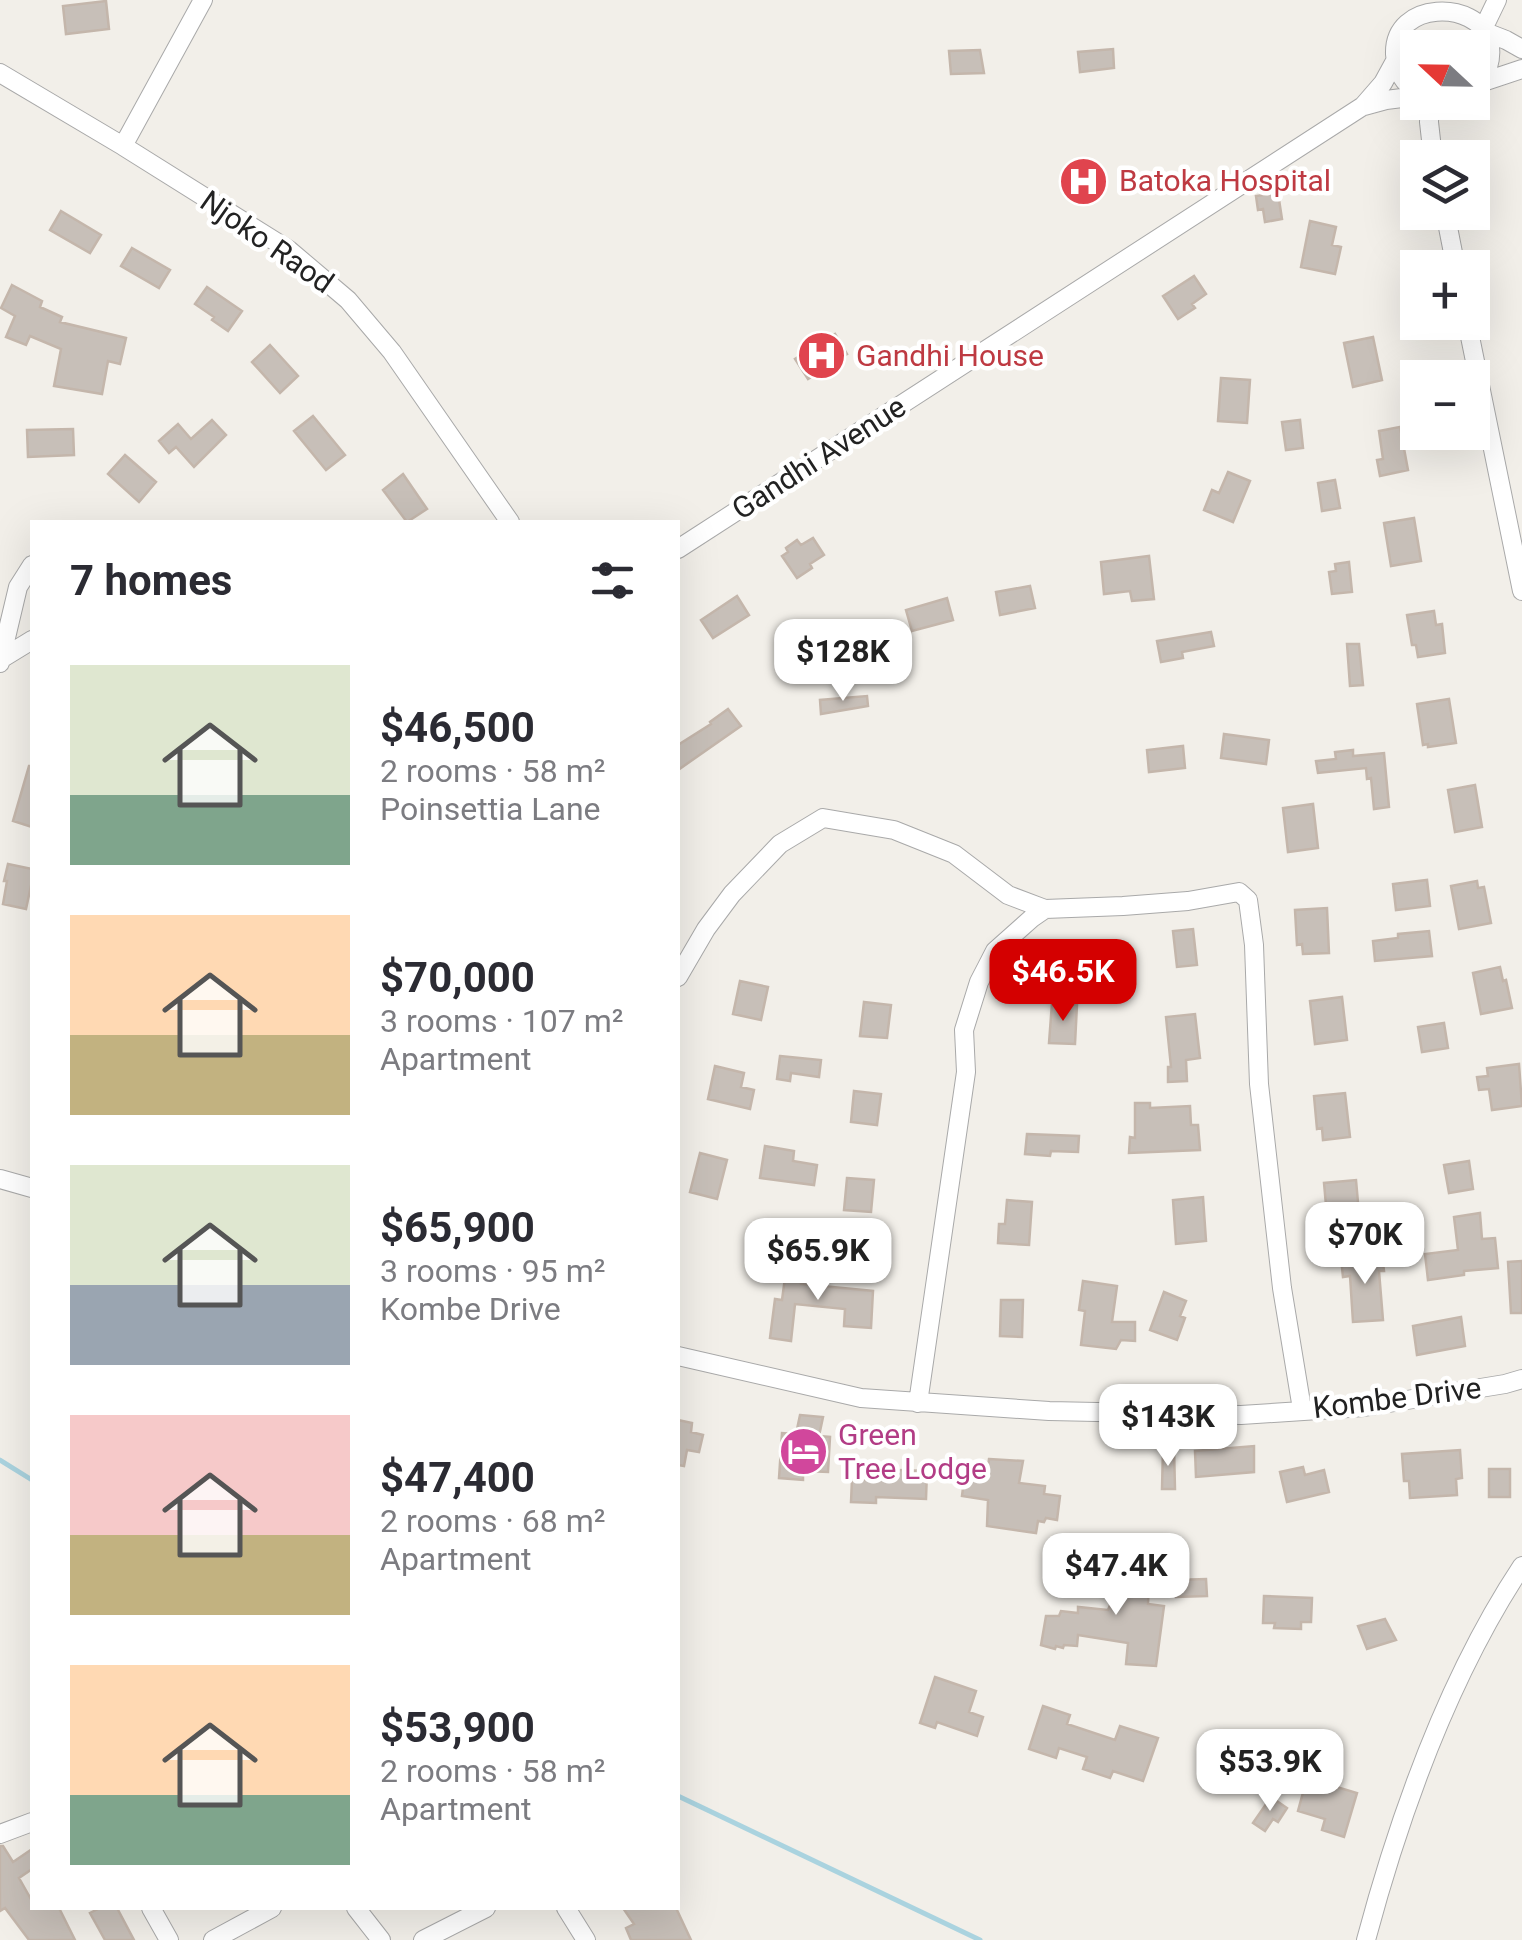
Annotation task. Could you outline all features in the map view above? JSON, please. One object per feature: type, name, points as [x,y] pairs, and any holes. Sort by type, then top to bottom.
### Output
[{"type":"street","points":[[123,146],[203,0]]},
{"type":"street","points":[[1486,30],[1497,0]]},
{"type":"street","points":[[1425,5],[1448,3],[1462,7],[1475,15],[1486,30]]},
{"type":"street","name":"Gandhi Avenue","points":[[680,549],[1363,106],[1395,62],[1394,46],[1399,31],[1407,18],[1425,5]]},
{"type":"street","points":[[1490,32],[1522,49]]},
{"type":"street","points":[[1395,62],[1400,75]]},
{"type":"street","points":[[1490,81],[1522,70]]},
{"type":"street","name":"Njoko Raod","points":[[0,73],[289,250],[348,300],[392,352],[509,520]]},
{"type":"street","name":"Gandhi Avenue","points":[[1363,106],[1400,98]]},
{"type":"street","points":[[1472,340],[1522,591]]},
{"type":"street","points":[[0,661],[18,587],[30,568]]},
{"type":"street","points":[[0,661],[30,641]]},
{"type":"street","points":[[680,974],[732,894],[780,844],[822,818],[894,830],[954,854],[1008,895],[1046,909],[1139,905],[1239,892],[1248,900],[1254,946],[1259,1084],[1282,1288],[1302,1409]]},
{"type":"street","points":[[918,1403],[966,1072],[964,1030],[995,951],[1046,909]]},
{"type":"street","points":[[0,1179],[30,1187]]},
{"type":"street","name":"Kombe Drive","points":[[680,1356],[861,1398],[1048,1412],[1222,1415],[1364,1406],[1522,1379]]},
{"type":"street","points":[[1366,1940],[1414,1789],[1450,1702],[1472,1650],[1522,1566]]},
{"type":"street","points":[[0,1834],[30,1823]]},
{"type":"street","points":[[152,1910],[169,1940]]},
{"type":"street","points":[[213,1940],[268,1910]]},
{"type":"street","points":[[358,1910],[382,1940]]},
{"type":"street","points":[[423,1940],[482,1910]]},
{"type":"street","points":[[567,1910],[586,1940]]},
{"type":"building","points":[[106,1],[109,29],[66,34],[63,6]]},
{"type":"building","points":[[1113,49],[1114,68],[1080,72],[1078,52]]},
{"type":"building","points":[[980,50],[984,73],[951,74],[949,51]]},
{"type":"building","points":[[1278,193],[1282,219],[1265,222],[1256,196]]},
{"type":"building","points":[[61,211],[101,235],[90,253],[50,230]]},
{"type":"building","points":[[1310,221],[1336,227],[1332,245],[1341,247],[1335,274],[1301,267]]},
{"type":"building","points":[[132,248],[170,270],[159,288],[121,266]]},
{"type":"building","points":[[1194,276],[1206,294],[1192,304],[1195,308],[1178,319],[1163,296]]},
{"type":"building","points":[[12,285],[42,301],[40,307],[62,317],[60,322],[126,338],[120,364],[108,361],[102,394],[54,386],[61,349],[30,336],[26,345],[6,337],[15,316],[1,308]]},
{"type":"building","points":[[207,287],[242,311],[228,331],[195,304]]},
{"type":"building","name":"Gandhi House","points":[[835,334],[847,354],[808,379],[795,359]]},
{"type":"building","points":[[1373,337],[1382,380],[1353,387],[1344,343]]},
{"type":"building","points":[[270,345],[298,376],[280,393],[252,362]]},
{"type":"building","points":[[1221,378],[1250,380],[1247,423],[1218,421]]},
{"type":"building","points":[[313,416],[345,455],[326,470],[294,431]]},
{"type":"building","points":[[212,420],[226,435],[194,467],[176,447],[169,453],[159,441],[178,424],[191,439]]},
{"type":"building","points":[[1300,420],[1303,448],[1286,450],[1282,422]]},
{"type":"building","points":[[1400,427],[1400,450],[1404,450],[1408,470],[1380,476],[1377,460],[1383,459],[1379,431]]},
{"type":"building","points":[[73,429],[74,455],[28,457],[27,430]]},
{"type":"building","points":[[125,455],[156,482],[139,502],[108,474]]},
{"type":"building","points":[[1228,472],[1250,481],[1233,522],[1204,510],[1212,490],[1219,493]]},
{"type":"building","points":[[403,474],[427,509],[406,520],[383,490]]},
{"type":"building","points":[[1335,480],[1340,508],[1322,511],[1318,483]]},
{"type":"building","points":[[1414,518],[1421,561],[1391,566],[1384,523]]},
{"type":"building","points":[[813,538],[824,555],[797,578],[782,556],[797,540],[801,545]]},
{"type":"building","points":[[1149,556],[1154,599],[1132,601],[1130,591],[1104,594],[1101,562]]},
{"type":"building","points":[[1349,562],[1352,592],[1332,594],[1329,572],[1336,571],[1335,564]]},
{"type":"building","points":[[1030,586],[1035,608],[1000,615],[996,592]]},
{"type":"building","points":[[737,596],[749,615],[713,638],[701,620]]},
{"type":"building","points":[[947,598],[953,620],[912,631],[906,610]]},
{"type":"building","points":[[1434,611],[1436,625],[1442,624],[1445,653],[1418,657],[1407,615]]},
{"type":"building","points":[[1211,632],[1214,646],[1182,652],[1183,658],[1161,662],[1157,641]]},
{"type":"building","points":[[1347,644],[1359,644],[1363,685],[1350,686]]},
{"type":"building","points":[[867,696],[868,706],[821,714],[820,700]]},
{"type":"building","points":[[1449,699],[1456,743],[1423,745],[1417,704]]},
{"type":"building","points":[[728,709],[741,726],[680,769],[680,744]]},
{"type":"building","points":[[1224,734],[1269,740],[1266,764],[1221,758]]},
{"type":"building","points":[[1183,746],[1185,768],[1149,772],[1147,750]]},
{"type":"building","points":[[1353,750],[1353,756],[1384,753],[1389,807],[1374,809],[1366,768],[1318,773],[1316,761],[1336,759],[1335,752]]},
{"type":"building","points":[[29,766],[30,766],[30,826],[13,821]]},
{"type":"building","points":[[1475,785],[1482,827],[1455,832],[1448,790]]},
{"type":"building","points":[[1313,804],[1318,848],[1288,852],[1283,808]]},
{"type":"building","points":[[8,864],[30,869],[26,909],[3,904]]},
{"type":"building","points":[[1427,880],[1430,906],[1396,910],[1393,884]]},
{"type":"building","points":[[1477,881],[1478,888],[1484,887],[1491,923],[1459,929],[1451,886]]},
{"type":"building","points":[[1327,908],[1329,953],[1303,954],[1302,944],[1297,945],[1295,910]]},
{"type":"building","points":[[1193,929],[1197,965],[1177,967],[1173,931]]},
{"type":"building","points":[[1429,931],[1432,956],[1375,961],[1373,941]]},
{"type":"building","points":[[1500,967],[1512,1008],[1481,1014],[1473,973]]},
{"type":"building","points":[[740,981],[768,987],[761,1020],[733,1014]]},
{"type":"building","points":[[1342,997],[1347,1040],[1315,1044],[1310,1001]]},
{"type":"building","points":[[864,1002],[891,1005],[887,1038],[860,1036]]},
{"type":"building","points":[[1052,1003],[1077,1005],[1075,1044],[1049,1043]]},
{"type":"building","points":[[1195,1014],[1200,1058],[1186,1060],[1187,1081],[1168,1082],[1171,1067],[1166,1017]]},
{"type":"building","points":[[1444,1023],[1448,1048],[1422,1052],[1418,1027]]},
{"type":"building","points":[[780,1056],[821,1060],[819,1077],[791,1073],[790,1081],[777,1079]]},
{"type":"building","points":[[1519,1064],[1522,1106],[1492,1110],[1489,1089],[1479,1090],[1477,1077],[1488,1076],[1487,1068]]},
{"type":"building","points":[[715,1066],[744,1073],[741,1087],[754,1090],[750,1109],[708,1099]]},
{"type":"building","points":[[854,1091],[881,1094],[877,1125],[851,1122]]},
{"type":"building","points":[[1345,1093],[1350,1137],[1323,1140],[1322,1128],[1317,1129],[1314,1096]]},
{"type":"building","points":[[1135,1103],[1150,1103],[1150,1108],[1190,1106],[1191,1125],[1198,1125],[1200,1150],[1129,1153],[1130,1137],[1135,1138]]},
{"type":"building","points":[[1027,1134],[1079,1136],[1078,1152],[1025,1154]]},
{"type":"building","points":[[765,1146],[794,1151],[793,1161],[817,1165],[814,1185],[760,1178]]},
{"type":"building","points":[[700,1153],[727,1160],[717,1199],[690,1192]]},
{"type":"building","points":[[1469,1161],[1473,1189],[1449,1193],[1444,1165]]},
{"type":"building","points":[[847,1178],[874,1180],[871,1212],[844,1210]]},
{"type":"building","points":[[1356,1180],[1360,1225],[1328,1228],[1324,1183]]},
{"type":"building","points":[[1203,1197],[1206,1241],[1176,1244],[1173,1200]]},
{"type":"building","points":[[1007,1200],[1032,1202],[1029,1245],[998,1243]]},
{"type":"building","points":[[1480,1213],[1482,1239],[1495,1238],[1498,1268],[1428,1280],[1425,1254],[1458,1250],[1454,1217]]},
{"type":"building","points":[[1382,1255],[1384,1271],[1379,1271],[1383,1320],[1353,1322],[1350,1276],[1343,1277],[1341,1258]]},
{"type":"building","points":[[1522,1261],[1522,1313],[1511,1313],[1508,1262]]},
{"type":"building","points":[[787,1263],[803,1265],[801,1284],[873,1291],[871,1328],[844,1326],[845,1309],[795,1304],[791,1341],[770,1338],[775,1299],[782,1300]]},
{"type":"building","points":[[1083,1281],[1117,1286],[1112,1322],[1135,1322],[1135,1341],[1121,1340],[1116,1349],[1081,1345],[1085,1311],[1079,1310]]},
{"type":"building","points":[[1164,1292],[1186,1301],[1177,1340],[1150,1330]]},
{"type":"building","points":[[1001,1300],[1023,1300],[1022,1337],[1000,1336]]},
{"type":"building","points":[[1461,1317],[1465,1346],[1417,1355],[1413,1326]]},
{"type":"building","points":[[800,1415],[823,1417],[819,1436],[830,1437],[828,1472],[803,1471],[803,1480],[779,1478],[782,1433],[796,1434]]},
{"type":"building","points":[[680,1420],[692,1423],[691,1432],[703,1435],[699,1452],[687,1450],[684,1466],[680,1465]]},
{"type":"building","points":[[1254,1446],[1254,1472],[1196,1477],[1195,1451]]},
{"type":"building","points":[[1163,1447],[1174,1447],[1175,1489],[1162,1489]]},
{"type":"building","points":[[1460,1450],[1462,1478],[1456,1479],[1457,1495],[1410,1498],[1402,1454]]},
{"type":"building","points":[[989,1459],[1023,1461],[1019,1483],[1045,1486],[1044,1494],[1060,1496],[1057,1520],[1038,1521],[1036,1533],[987,1526],[988,1500],[962,1496],[965,1472],[987,1475]]},
{"type":"building","points":[[1303,1467],[1305,1475],[1324,1470],[1329,1492],[1287,1502],[1280,1472]]},
{"type":"building","points":[[868,1469],[927,1471],[926,1499],[876,1497],[876,1503],[851,1502],[852,1479],[867,1480]]},
{"type":"building","points":[[1489,1469],[1510,1469],[1510,1497],[1489,1497]]},
{"type":"building","points":[[1116,1559],[1150,1562],[1148,1604],[1164,1606],[1156,1666],[1126,1664],[1128,1643],[1078,1635],[1077,1646],[1055,1649],[1041,1645],[1046,1616],[1059,1616],[1061,1611],[1078,1613],[1078,1607],[1108,1610],[1120,1581],[1114,1581]]},
{"type":"building","points":[[1206,1579],[1207,1596],[1176,1597],[1175,1580]]},
{"type":"building","points":[[1264,1596],[1312,1598],[1311,1622],[1301,1622],[1301,1629],[1274,1628],[1275,1623],[1263,1623]]},
{"type":"building","points":[[1385,1619],[1396,1640],[1367,1649],[1358,1626]]},
{"type":"building","points":[[935,1677],[976,1691],[969,1712],[983,1717],[977,1736],[937,1722],[935,1728],[920,1723]]},
{"type":"building","points":[[1043,1706],[1070,1715],[1067,1724],[1115,1740],[1120,1726],[1158,1738],[1143,1781],[1113,1771],[1110,1778],[1083,1769],[1087,1757],[1059,1748],[1056,1758],[1029,1749]]},
{"type":"building","points":[[1307,1778],[1357,1793],[1344,1837],[1322,1830],[1325,1819],[1298,1811]]},
{"type":"building","points":[[1271,1797],[1287,1808],[1278,1822],[1273,1819],[1265,1831],[1253,1823]]},
{"type":"building","points":[[0,1846],[13,1862],[30,1850],[30,1870],[19,1878],[30,1897],[30,1910],[60,1910],[75,1940],[29,1940],[5,1908],[0,1911]]},
{"type":"building","points":[[118,1910],[134,1940],[105,1940],[90,1913]]},
{"type":"building","points":[[624,1910],[677,1910],[691,1940],[631,1940],[626,1928],[634,1924]]},
{"type":"waterway","points":[[0,1460],[30,1479]]},
{"type":"waterway","points":[[680,1797],[980,1940]]},
{"type":"place","name":"Batoka Hospital","points":[[1084,181]]},
{"type":"place","name":"Gandhi House","points":[[821,356]]},
{"type":"place","name":"Green Tree Lodge","points":[[803,1452]]}]
